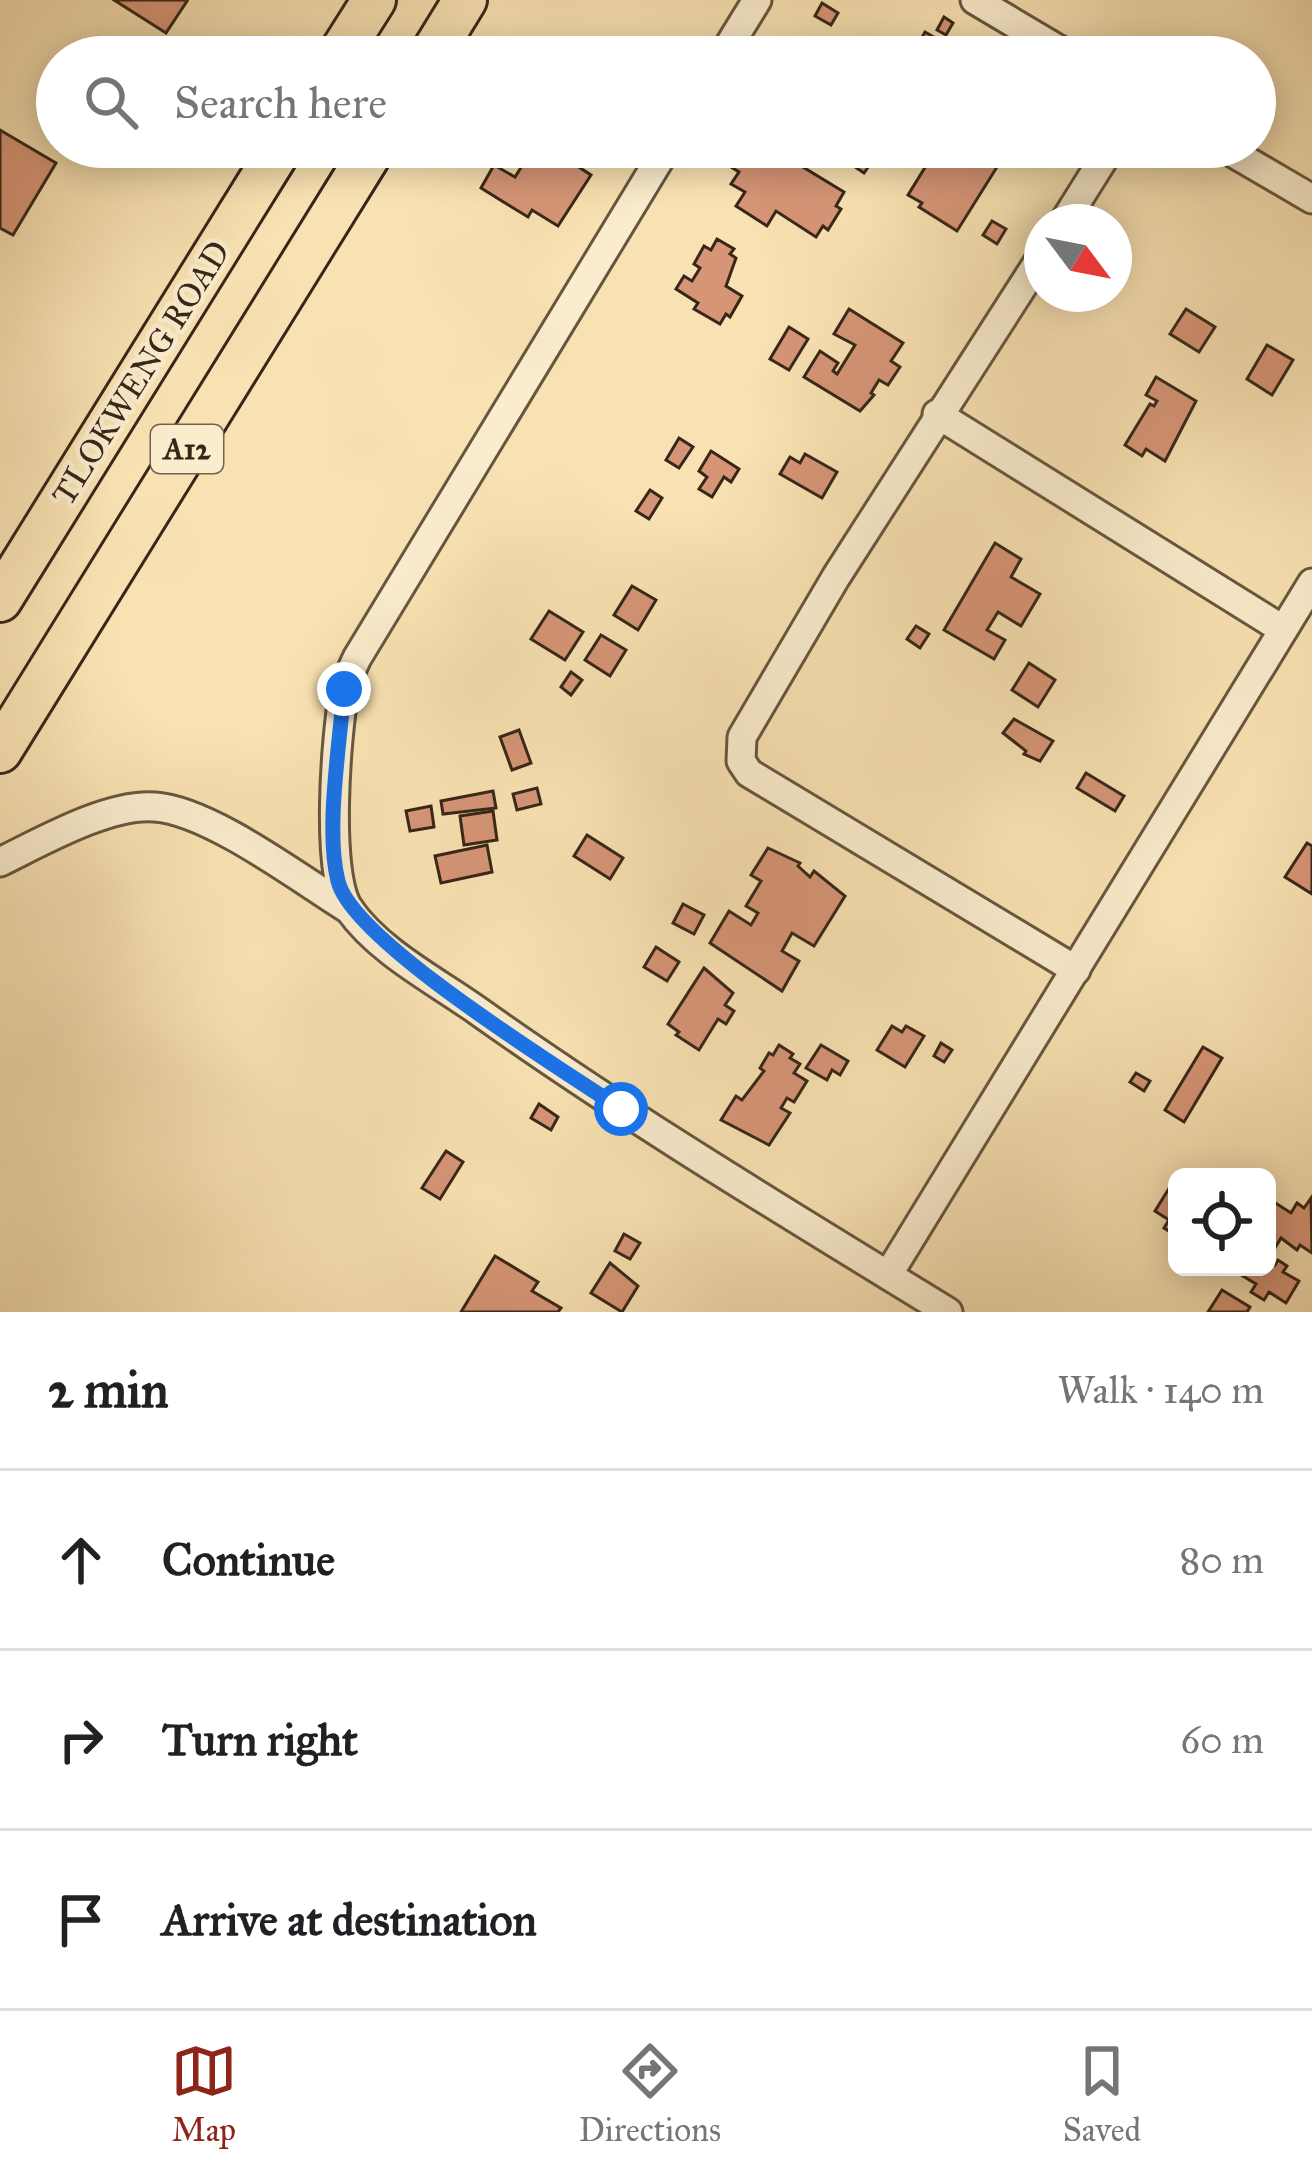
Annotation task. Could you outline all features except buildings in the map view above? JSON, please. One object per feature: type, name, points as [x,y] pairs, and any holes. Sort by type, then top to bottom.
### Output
[{"type":"main road","points":[[351,36],[374,0]]},
{"type":"main road","points":[[443,36],[465,0]]},
{"type":"main road","name":"TLOKWENG ROAD","points":[[0,600],[268,168]]},
{"type":"main road","name":"A12","points":[[0,751],[361,168]]},
{"type":"street","points":[[735,36],[757,0]]},
{"type":"street","points":[[975,0],[1036,36]]},
{"type":"street","points":[[350,910],[337,879],[334,833],[344,689],[369,638],[655,168]]},
{"type":"street","points":[[1075,204],[1098,168]]},
{"type":"street","points":[[1259,168],[1312,199]]},
{"type":"street","points":[[1024,283],[938,414],[742,737],[742,761],[749,773],[871,850],[1076,970]]},
{"type":"street","points":[[938,414],[1282,629]]},
{"type":"street","points":[[888,1275],[1312,583]]},
{"type":"street","points":[[0,862],[118,811],[154,806],[188,814],[350,910],[405,959],[621,1109],[948,1312]]},
{"type":"route","points":[[344,689],[334,833],[337,879],[350,910],[405,959],[621,1109]]}]
